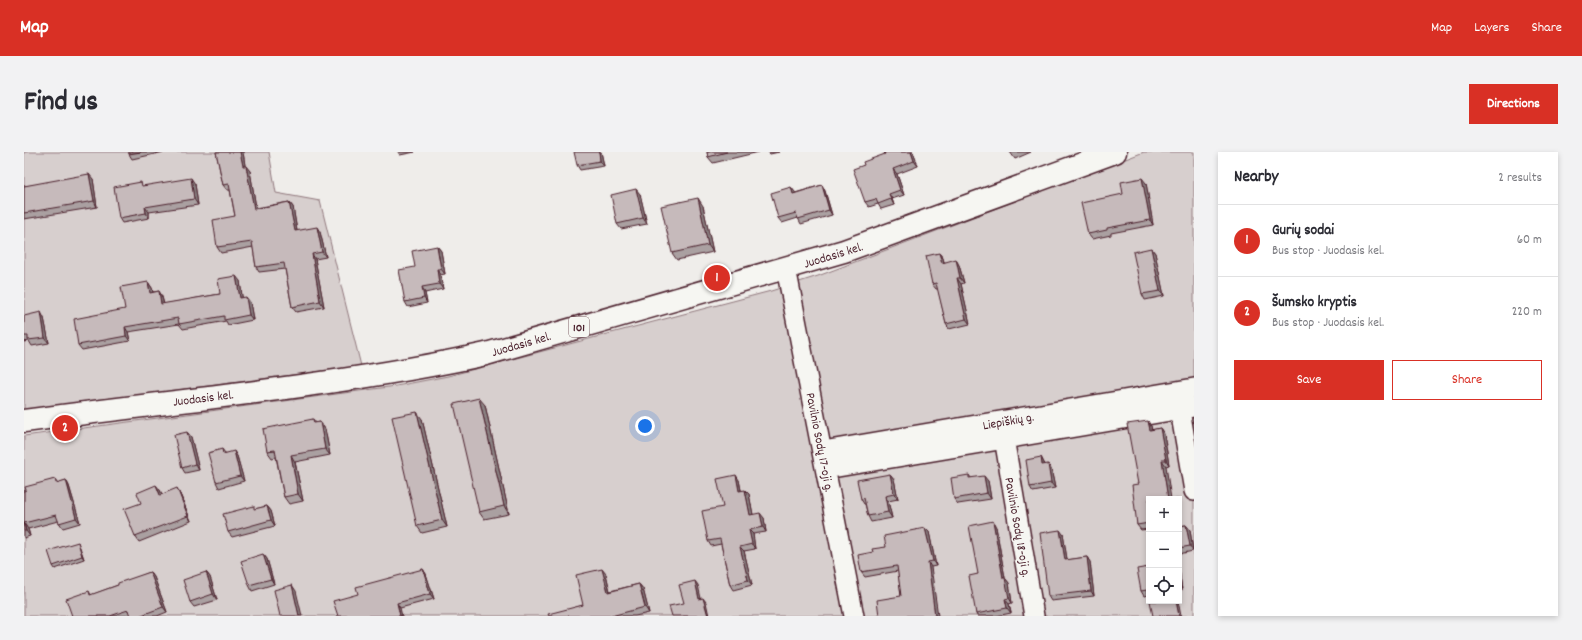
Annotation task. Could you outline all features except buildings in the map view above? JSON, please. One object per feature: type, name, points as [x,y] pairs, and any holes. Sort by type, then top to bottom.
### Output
[{"type":"main road","name":"Juodasis kel.","points":[[24,421],[366,377],[486,354],[859,246],[1115,152]]},
{"type":"street","name":"Pavilnio Sodų 17-oji g.","points":[[786,268],[854,616]]},
{"type":"street","name":"Liepiškių g.","points":[[824,460],[1194,388]]},
{"type":"street","points":[[824,460],[1004,438],[1187,408],[1194,491]]},
{"type":"street","name":"Pavilnio Sodų 18-oji g.","points":[[1004,438],[1034,616]]},
{"type":"shaded area","points":[[24,152],[269,152],[276,193],[320,201],[361,366],[24,410]]},
{"type":"shaded area","points":[[1144,152],[1194,152],[1194,616],[24,616],[24,436],[396,386],[448,376],[771,291],[818,276]]},
{"type":"place","name":"Gurių sodai","points":[[717,278]]},
{"type":"place","name":"Šumsko kryptis","points":[[65,428]]}]
